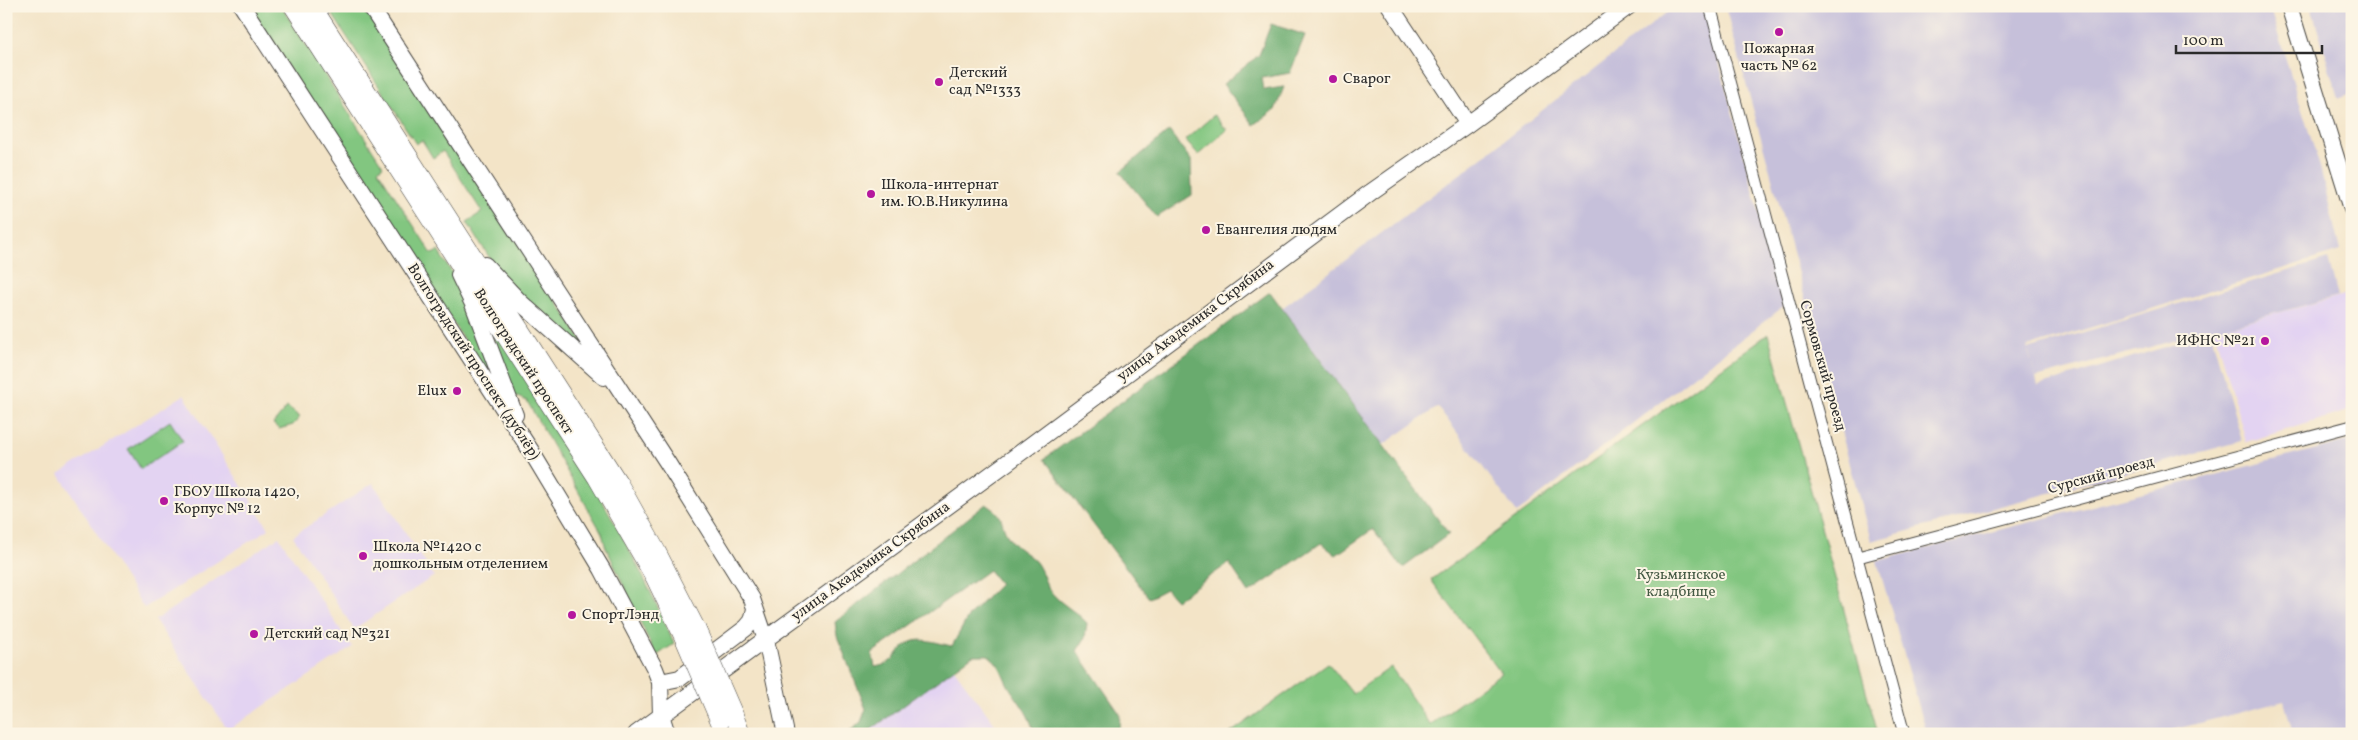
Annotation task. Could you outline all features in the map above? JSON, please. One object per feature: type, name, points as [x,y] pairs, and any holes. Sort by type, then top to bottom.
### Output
[{"type":"main road","name":"Волгоградский проспект (дублёр)","points":[[242,6],[531,451],[622,604],[660,682],[661,715],[667,734]]},
{"type":"main road","name":"Волгоградский проспект","points":[[293,6],[598,478],[655,578],[691,634]]},
{"type":"main road","name":"Волгоградский проспект","points":[[312,6],[618,482],[657,552],[726,724],[740,734]]},
{"type":"main road","points":[[370,6],[672,470],[752,599],[766,640],[786,734]]},
{"type":"main road","points":[[1390,6],[1468,124]]},
{"type":"main road","name":"улица Академика Скрябина","points":[[636,734],[661,715],[681,688],[737,647],[766,640],[1245,284],[1629,6]]},
{"type":"main road","points":[[2289,6],[2352,209]]},
{"type":"main road","points":[[427,213],[473,304],[509,401],[531,451]]},
{"type":"main road","points":[[458,232],[505,287],[620,391]]},
{"type":"main road","points":[[660,682],[680,678],[746,628],[752,621],[755,608]]},
{"type":"street","name":"Сормовский проезд","points":[[1710,6],[1904,734]]},
{"type":"street","name":"Сурский проезд","points":[[1858,557],[2352,426]]},
{"type":"shaded area","points":[[1675,6],[1704,6],[1784,306],[1517,513],[1438,407],[1383,445],[1282,308],[1488,153]]},
{"type":"shaded area","points":[[1725,6],[2269,6],[2320,167],[2340,251],[2027,347],[2038,386],[2211,333],[2242,441],[1871,541]]},
{"type":"shaded area","points":[[2311,6],[2352,6],[2352,93],[2338,98]]},
{"type":"shaded area","points":[[2328,259],[2338,296],[2036,378],[2028,349]]},
{"type":"shaded area","points":[[2348,294],[2352,307],[2352,410],[2246,442],[2214,330]]},
{"type":"shaded area","name":"ГБОУ Школа 1420, Корпус № 12","points":[[184,395],[269,529],[144,608],[59,474]]},
{"type":"shaded area","points":[[2352,440],[2352,734],[2293,734],[2284,701],[2157,734],[1927,734],[1877,561]]},
{"type":"shaded area","name":"Школа №1420 с дошкольным отделением","points":[[373,483],[434,576],[354,629],[293,536]]},
{"type":"shaded area","name":"Детский сад №321","points":[[279,537],[352,647],[228,730],[155,620]]},
{"type":"shaded area","points":[[954,669],[1002,734],[865,734]]},
{"type":"green space","points":[[248,6],[281,6],[383,166],[378,170],[432,254],[438,251],[465,293],[504,402]]},
{"type":"green space","points":[[327,6],[366,6],[585,345],[581,351],[503,279],[467,222],[482,212],[443,151],[433,158],[422,140],[416,144]]},
{"type":"green space","points":[[1271,24],[1305,35],[1290,73],[1262,78],[1264,90],[1284,87],[1275,110],[1254,125],[1223,84],[1259,55]]},
{"type":"green space","points":[[1214,115],[1227,130],[1198,155],[1185,140]]},
{"type":"green space","points":[[1169,131],[1191,160],[1192,195],[1157,217],[1120,172]]},
{"type":"green space","points":[[1270,292],[1449,534],[1403,568],[1373,529],[1336,555],[1321,543],[1249,593],[1229,563],[1176,600],[1166,589],[1149,598],[1044,459]]},
{"type":"green space","points":[[483,308],[586,472],[633,557],[674,644],[656,656],[605,545],[602,533],[527,401],[513,395]]},
{"type":"green space","name":"Кузьминское кладбище","points":[[1768,334],[1878,734],[1229,734],[1328,663],[1353,694],[1391,667],[1430,725],[1501,673],[1431,580]]},
{"type":"green space","points":[[287,407],[300,417],[293,425],[279,429],[273,424]]},
{"type":"green space","points":[[170,421],[183,441],[141,469],[128,449]]},
{"type":"green space","points":[[986,504],[999,515],[1007,535],[1013,543],[1035,561],[1053,594],[1087,623],[1085,638],[1077,651],[1120,714],[1119,729],[1116,734],[1035,734],[1027,715],[997,663],[988,655],[973,655],[865,734],[849,734],[861,722],[866,709],[837,636],[835,622]],"holes":[[[989,570],[1000,584],[968,617],[952,646],[925,640],[914,641],[904,646],[888,663],[875,667],[872,653]]]},
{"type":"place","name":"Пожарная часть № 62","points":[[1779,32]]},
{"type":"place","name":"Сварог","points":[[1333,79]]},
{"type":"place","name":"Детский сад №1333","points":[[939,82]]},
{"type":"place","name":"Школа-интернат им. Ю.В.Никулина","points":[[871,194]]},
{"type":"place","name":"Евангелия людям","points":[[1206,230]]},
{"type":"place","name":"ИФНС №21","points":[[2265,341]]},
{"type":"place","name":"Elux","points":[[457,391]]},
{"type":"place","name":"ГБОУ Школа 1420, Корпус № 12","points":[[164,501]]},
{"type":"place","name":"Школа №1420 с дошкольным отделением","points":[[363,556]]},
{"type":"place","name":"СпортЛэнд","points":[[572,615]]},
{"type":"place","name":"Детский сад №321","points":[[254,634]]}]
